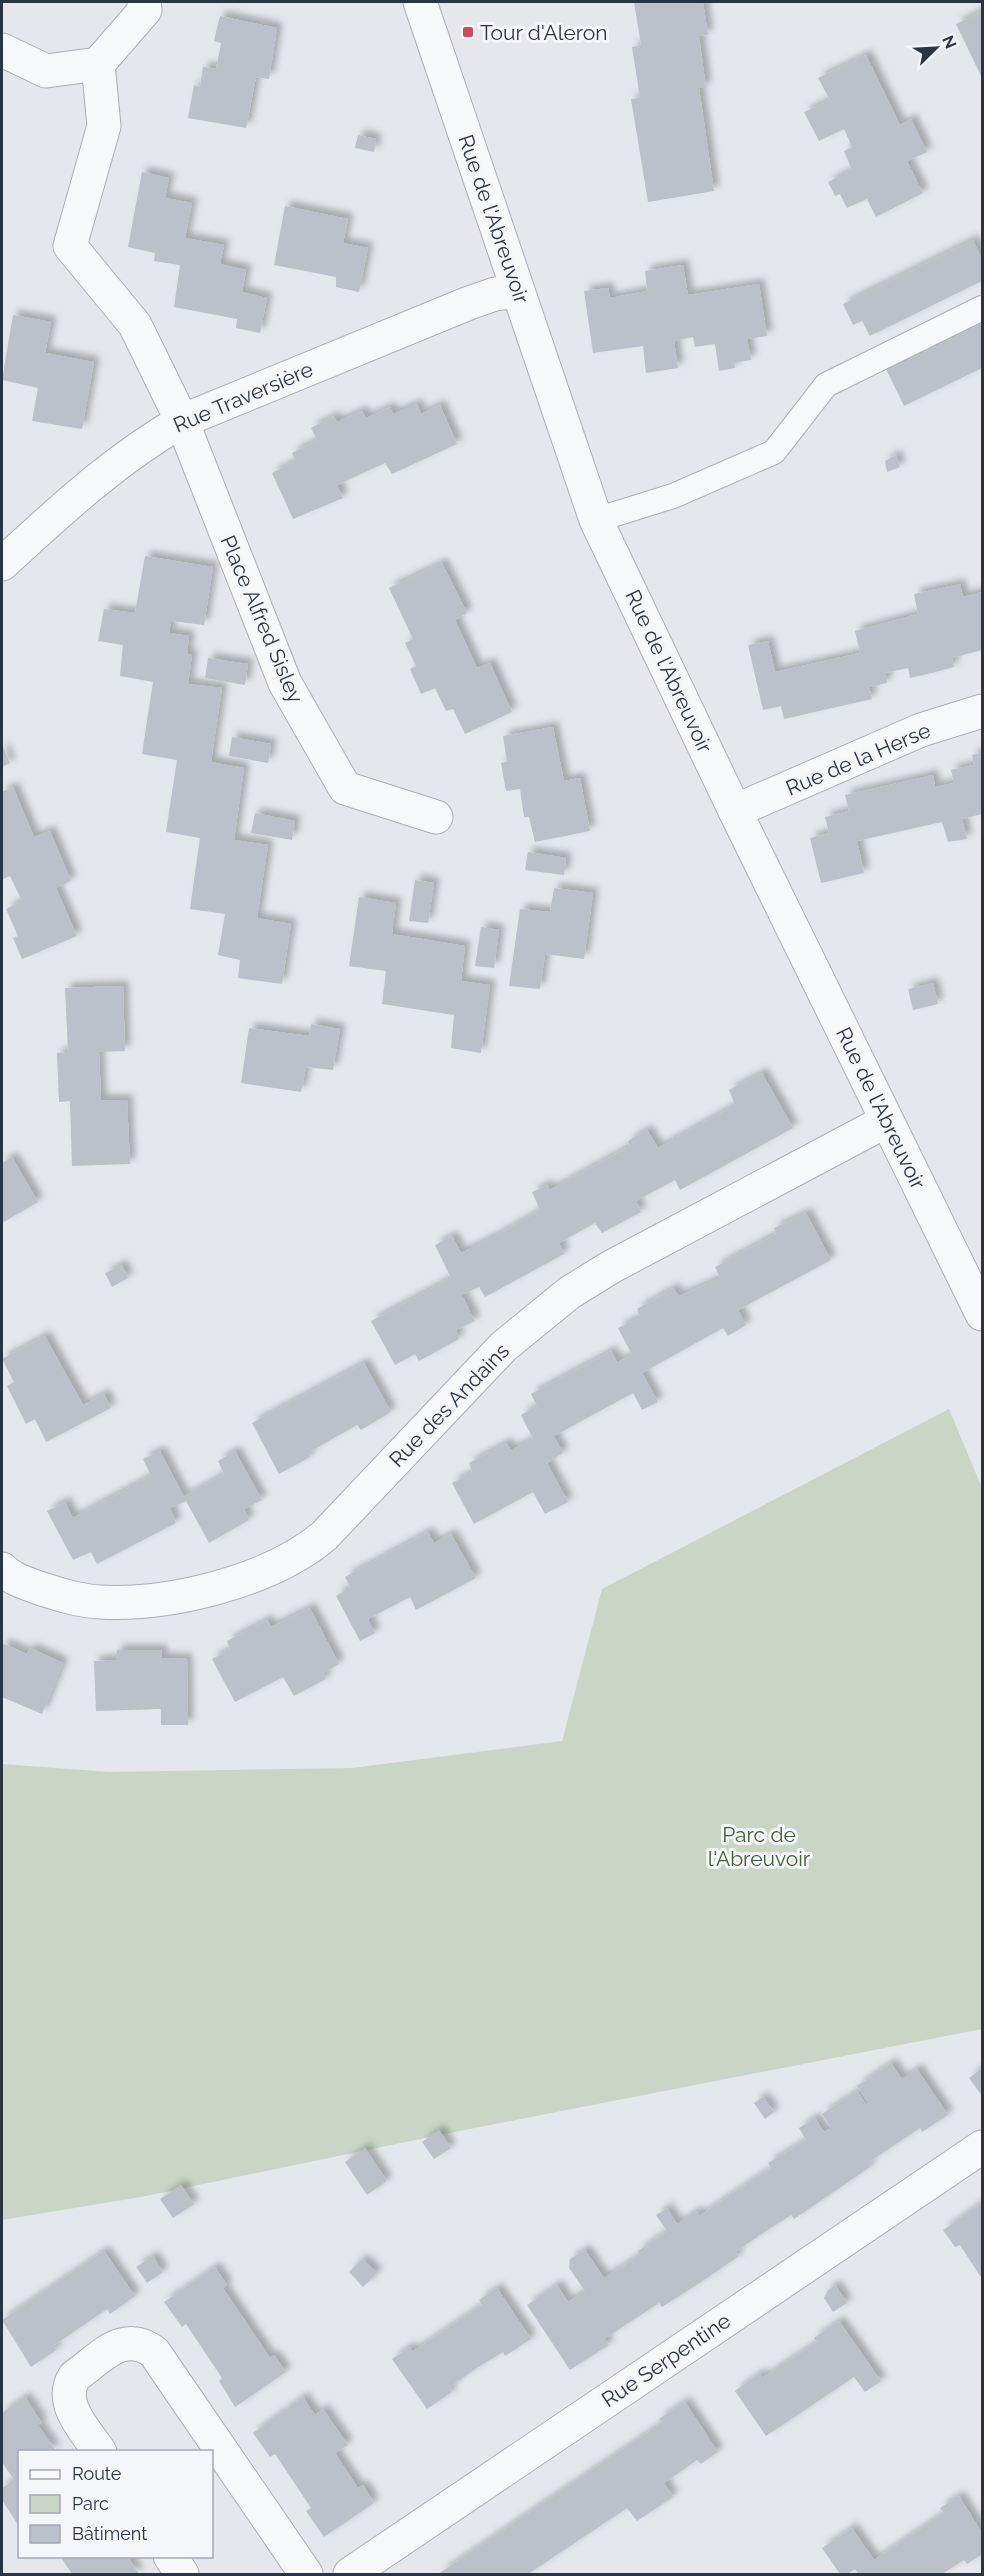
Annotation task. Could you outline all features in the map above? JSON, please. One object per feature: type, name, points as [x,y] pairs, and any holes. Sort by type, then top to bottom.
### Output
[{"type":"street","points":[[2,50],[46,71],[98,64],[145,10],[144,2]]},
{"type":"street","name":"Rue de l'Abreuvoir","points":[[420,2],[596,520],[735,811],[982,1314]]},
{"type":"street","name":"Place Alfred Sisley","points":[[98,64],[104,126],[70,246],[135,325],[182,421],[285,683],[345,788],[436,818]]},
{"type":"street","name":"Rue Traversière","points":[[2,564],[104,473],[142,443],[182,421],[469,303],[495,294],[518,291]]},
{"type":"street","name":"Rue de la Herse","points":[[735,811],[921,730],[982,711]]},
{"type":"street","name":"Rue des Andains","points":[[2,1569],[12,1578],[67,1597],[99,1602],[134,1601],[204,1590],[264,1571],[297,1557],[324,1536],[502,1347],[569,1293],[611,1267],[886,1121]]},
{"type":"street","name":"Rue Serpentine","points":[[350,2574],[982,2147]]},
{"type":"street","points":[[99,2450],[69,2403],[70,2383],[75,2376],[120,2344],[137,2342],[154,2352],[306,2574]]},
{"type":"street","points":[[171,2558],[182,2574]]},
{"type":"lane","points":[[596,520],[673,496],[774,452],[826,385],[982,308]]},
{"type":"green space","name":"Parc de l'Abreuvoir","points":[[949,1409],[982,1488],[982,2029],[454,2132],[141,2197],[2,2220],[2,1764],[109,1772],[352,1768],[562,1741],[602,1589]]},
{"type":"building","points":[[634,2],[703,2],[708,35],[699,36],[706,88],[699,88],[714,191],[648,202],[631,99],[640,98],[632,47],[641,45]]},
{"type":"building","points":[[982,11],[982,78],[956,24]]},
{"type":"building","points":[[220,16],[277,28],[269,79],[256,77],[246,128],[188,118],[194,85],[200,87],[203,67],[216,69],[221,43],[214,41]]},
{"type":"building","points":[[866,55],[900,125],[911,119],[927,152],[907,161],[923,193],[876,217],[867,199],[847,208],[840,194],[835,196],[828,182],[852,170],[844,151],[852,147],[844,129],[819,141],[804,112],[830,100],[818,78]]},
{"type":"building","points":[[358,135],[376,139],[374,152],[355,148]]},
{"type":"building","points":[[142,172],[169,178],[165,198],[192,203],[185,238],[224,245],[220,264],[246,270],[242,292],[267,298],[260,333],[236,328],[237,319],[174,307],[180,265],[154,261],[155,253],[128,247]]},
{"type":"building","points":[[285,206],[348,219],[343,243],[368,248],[359,292],[336,287],[336,277],[274,265]]},
{"type":"building","points":[[973,240],[982,260],[982,281],[870,336],[862,321],[853,325],[843,304]]},
{"type":"building","points":[[683,265],[688,295],[759,284],[767,336],[747,339],[751,360],[734,363],[735,368],[719,371],[715,344],[695,347],[693,337],[674,341],[678,368],[646,373],[643,346],[593,353],[584,291],[608,288],[610,298],[647,291],[645,271]]},
{"type":"building","points":[[13,315],[51,322],[45,353],[94,362],[82,429],[32,421],[38,388],[2,380]]},
{"type":"building","points":[[982,323],[982,368],[904,406],[886,369]]},
{"type":"building","points":[[417,404],[421,414],[440,405],[457,444],[392,474],[385,463],[337,485],[343,498],[293,519],[272,473],[295,461],[292,453],[317,440],[311,428],[334,416],[337,422],[362,411],[366,418],[390,407],[393,414]]},
{"type":"building","points":[[896,455],[900,467],[887,472],[885,461]]},
{"type":"building","points":[[145,556],[213,567],[204,625],[171,621],[169,633],[189,636],[187,654],[192,655],[188,684],[222,688],[211,762],[244,768],[234,840],[268,845],[257,918],[291,924],[282,984],[238,978],[240,960],[218,955],[225,914],[190,909],[200,838],[166,832],[177,760],[142,754],[153,682],[120,676],[123,645],[98,641],[104,609],[135,613]]},
{"type":"building","points":[[442,563],[467,613],[455,620],[477,668],[490,663],[512,712],[465,734],[453,709],[446,711],[435,688],[421,694],[410,669],[416,666],[405,643],[413,639],[389,588]]},
{"type":"building","points":[[960,584],[963,597],[982,592],[982,650],[952,658],[954,667],[932,673],[910,678],[908,668],[885,673],[887,683],[869,687],[872,699],[784,719],[781,706],[763,710],[748,645],[768,641],[775,672],[860,653],[855,631],[918,614],[914,594]]},
{"type":"building","points":[[208,658],[248,664],[245,685],[205,678]]},
{"type":"building","points":[[553,727],[564,781],[580,778],[590,831],[535,842],[529,817],[524,817],[520,789],[506,791],[501,763],[507,762],[503,736]]},
{"type":"building","points":[[232,737],[271,744],[268,763],[229,756]]},
{"type":"building","points":[[2,744],[10,763],[2,767]]},
{"type":"building","points":[[982,753],[982,814],[962,819],[967,839],[948,842],[942,822],[857,841],[864,873],[821,883],[810,838],[829,833],[825,817],[849,811],[845,795],[933,775],[935,787],[954,783],[951,770],[974,765],[972,755]]},
{"type":"building","points":[[13,787],[34,837],[50,831],[71,881],[56,888],[77,936],[22,959],[13,938],[18,936],[6,909],[22,901],[10,876],[3,879],[2,874],[2,792]]},
{"type":"building","points":[[255,813],[295,821],[292,840],[251,833]]},
{"type":"building","points":[[528,852],[566,858],[564,875],[525,870]]},
{"type":"building","points":[[415,880],[434,883],[428,923],[409,921]]},
{"type":"building","points":[[554,888],[593,893],[584,959],[545,954],[540,989],[509,986],[520,909],[550,912]]},
{"type":"building","points":[[359,897],[396,903],[392,934],[465,946],[461,981],[490,985],[481,1053],[451,1048],[454,1015],[382,1004],[386,971],[349,966]]},
{"type":"building","points":[[481,927],[499,930],[494,968],[475,966]]},
{"type":"building","points":[[933,983],[938,1004],[913,1010],[908,989]]},
{"type":"building","points":[[123,986],[125,1051],[99,1052],[101,1100],[127,1100],[130,1164],[72,1166],[70,1101],[59,1102],[57,1053],[68,1052],[65,988]]},
{"type":"building","points":[[311,1024],[340,1029],[333,1070],[306,1067],[301,1092],[241,1083],[249,1028],[309,1036]]},
{"type":"building","points":[[762,1073],[793,1128],[680,1190],[675,1180],[636,1201],[641,1212],[602,1233],[595,1223],[559,1243],[564,1254],[485,1297],[479,1287],[462,1295],[475,1321],[456,1330],[459,1339],[419,1361],[415,1354],[395,1365],[371,1321],[451,1278],[435,1245],[452,1236],[461,1253],[501,1233],[540,1210],[532,1192],[547,1185],[550,1190],[630,1146],[628,1141],[647,1130],[658,1148],[735,1105],[729,1090]]},
{"type":"building","points":[[12,1157],[38,1202],[2,1223],[2,1163]]},
{"type":"building","points":[[806,1213],[831,1260],[738,1310],[746,1325],[728,1336],[723,1328],[642,1373],[658,1402],[642,1410],[633,1393],[554,1436],[563,1453],[547,1463],[568,1502],[545,1514],[533,1492],[474,1524],[452,1483],[472,1472],[469,1463],[506,1443],[511,1450],[533,1439],[521,1415],[537,1406],[531,1394],[611,1351],[617,1362],[632,1355],[618,1328],[640,1317],[637,1309],[673,1288],[679,1296],[720,1278],[715,1267],[776,1234],[774,1228]]},
{"type":"building","points":[[122,1265],[128,1278],[112,1287],[105,1273]]},
{"type":"building","points":[[45,1336],[83,1405],[104,1394],[111,1408],[46,1442],[35,1419],[26,1424],[7,1386],[14,1382],[2,1359]]},
{"type":"building","points":[[364,1363],[391,1412],[361,1430],[357,1425],[308,1453],[310,1457],[279,1474],[252,1423]]},
{"type":"building","points":[[160,1451],[184,1497],[224,1474],[218,1461],[235,1451],[262,1500],[244,1509],[249,1520],[209,1543],[186,1501],[170,1508],[176,1523],[97,1564],[91,1552],[73,1560],[47,1511],[65,1502],[73,1518],[151,1476],[143,1459]]},
{"type":"building","points":[[428,1532],[434,1543],[451,1534],[476,1578],[416,1610],[410,1597],[368,1619],[375,1633],[360,1641],[336,1596],[350,1587],[345,1577]]},
{"type":"building","points":[[310,1608],[339,1664],[323,1673],[326,1679],[294,1696],[283,1677],[235,1702],[212,1659],[230,1649],[227,1641],[267,1620],[271,1627]]},
{"type":"building","points":[[2,1643],[27,1654],[30,1648],[63,1663],[42,1714],[2,1697]]},
{"type":"building","points":[[117,1650],[162,1650],[162,1658],[187,1659],[188,1725],[161,1725],[161,1709],[96,1711],[94,1661],[116,1660]]},
{"type":"building","points":[[891,2063],[902,2079],[917,2069],[948,2115],[922,2132],[920,2128],[893,2146],[868,2163],[870,2167],[794,2219],[791,2215],[763,2233],[735,2252],[739,2256],[701,2282],[662,2307],[659,2303],[604,2339],[609,2345],[570,2370],[527,2305],[557,2285],[568,2302],[585,2291],[569,2268],[570,2259],[585,2250],[604,2278],[640,2255],[638,2251],[667,2231],[656,2215],[667,2208],[677,2224],[697,2211],[699,2216],[771,2168],[768,2163],[806,2140],[799,2128],[815,2118],[824,2132],[831,2128],[822,2114],[857,2091],[866,2104],[868,2103],[857,2086]]},
{"type":"building","points":[[982,2068],[982,2096],[969,2078]]},
{"type":"building","points":[[763,2097],[774,2112],[765,2119],[754,2103]]},
{"type":"building","points":[[439,2130],[451,2148],[434,2159],[422,2142]]},
{"type":"building","points":[[365,2148],[387,2181],[367,2195],[345,2162]]},
{"type":"building","points":[[181,2185],[194,2204],[173,2218],[160,2199]]},
{"type":"building","points":[[982,2203],[982,2279],[960,2245],[955,2247],[943,2230]]},
{"type":"building","points":[[104,2251],[135,2296],[110,2314],[107,2309],[53,2346],[56,2350],[31,2367],[2,2320]]},
{"type":"building","points":[[153,2256],[163,2272],[147,2283],[136,2267]]},
{"type":"building","points":[[362,2259],[377,2273],[363,2287],[349,2272]]},
{"type":"building","points":[[215,2267],[227,2285],[223,2288],[270,2358],[274,2355],[286,2372],[235,2407],[219,2381],[222,2378],[186,2324],[182,2327],[164,2302]]},
{"type":"building","points":[[835,2285],[847,2303],[833,2312],[824,2298],[828,2290]]},
{"type":"building","points":[[497,2288],[531,2339],[505,2356],[503,2352],[475,2369],[449,2388],[452,2392],[427,2409],[392,2359],[410,2347],[412,2352],[482,2305],[479,2300]]},
{"type":"building","points":[[839,2321],[881,2381],[865,2392],[854,2377],[766,2436],[735,2391],[760,2373],[762,2378],[817,2342],[814,2338]]},
{"type":"building","points":[[25,2397],[42,2423],[38,2425],[55,2450],[18,2450],[18,2525],[2,2500],[2,2488],[14,2480],[2,2462],[2,2413]]},
{"type":"building","points":[[303,2397],[315,2415],[323,2409],[348,2445],[335,2453],[358,2488],[363,2485],[374,2503],[324,2537],[306,2511],[311,2508],[275,2454],[270,2457],[253,2433]]},
{"type":"building","points":[[685,2402],[718,2452],[701,2464],[697,2460],[664,2483],[673,2497],[637,2521],[627,2508],[528,2574],[438,2574],[662,2423],[659,2419]]},
{"type":"building","points":[[959,2496],[982,2533],[982,2554],[967,2564],[964,2560],[942,2574],[858,2574],[855,2569],[847,2574],[840,2574],[822,2548],[852,2528],[874,2560],[944,2513],[940,2508]]},
{"type":"building","points":[[61,2558],[128,2558],[139,2574],[72,2574]]},
{"type":"place","name":"Tour d'Aleron","points":[[468,32]]}]
